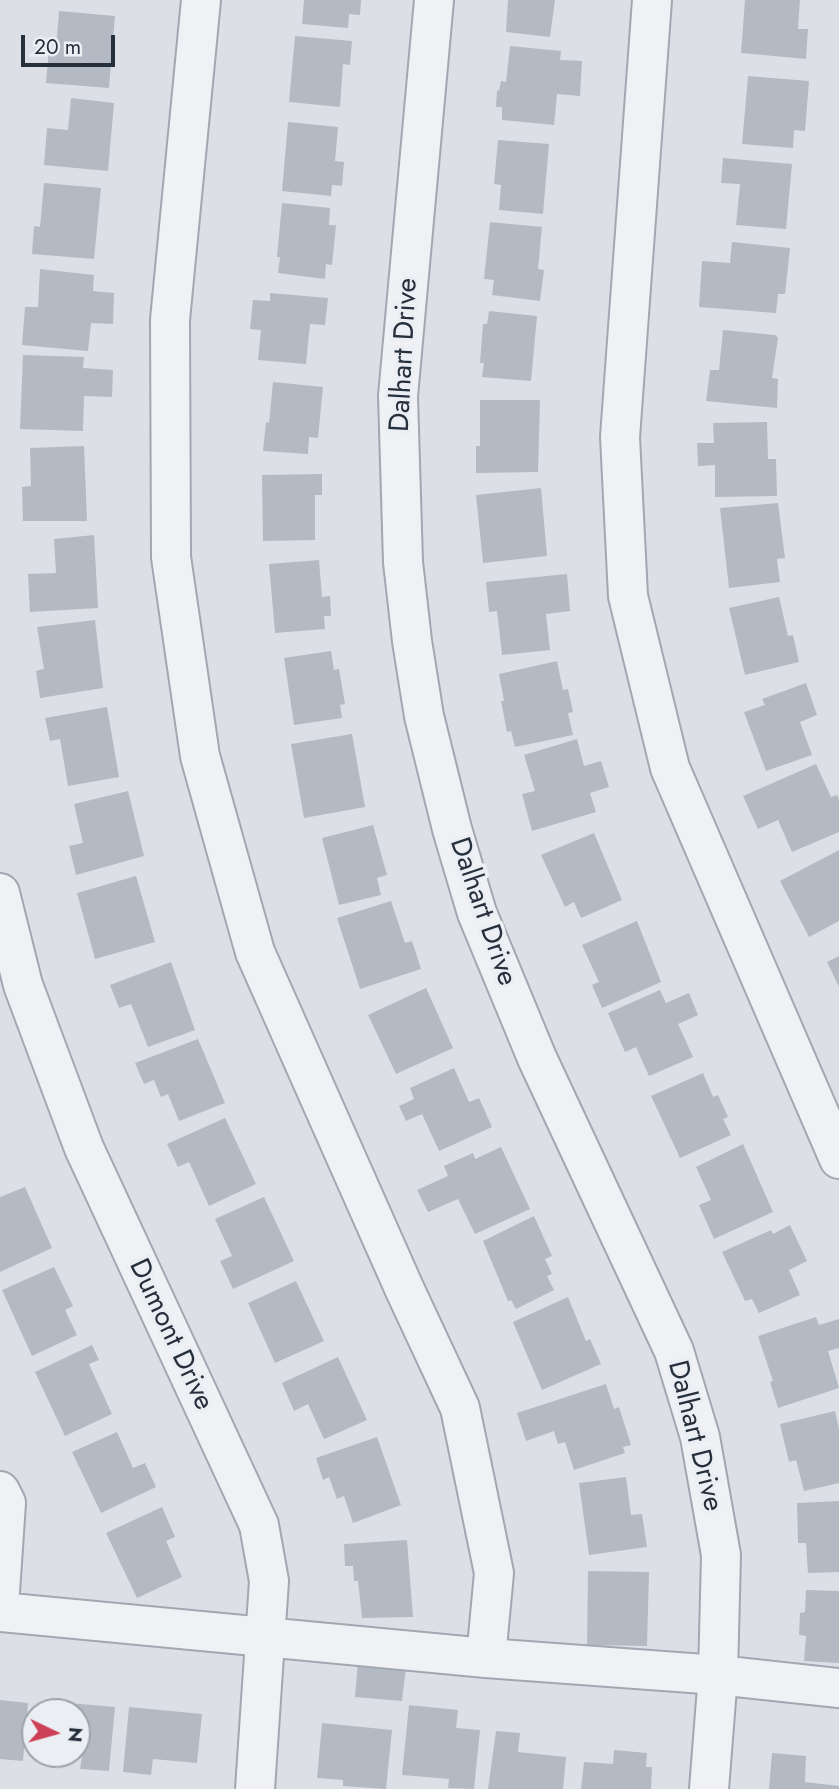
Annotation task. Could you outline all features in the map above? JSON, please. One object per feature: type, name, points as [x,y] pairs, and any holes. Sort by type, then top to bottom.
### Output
[{"type":"street","points":[[201,0],[170,320],[171,558],[200,756],[255,951],[460,1408],[494,1573],[486,1658]]},
{"type":"street","name":"Dalhart Drive","points":[[434,0],[398,396],[403,562],[412,641],[424,716],[452,829],[477,913],[537,1058],[674,1351],[700,1437],[721,1555],[718,1675],[709,1789]]},
{"type":"street","points":[[652,0],[620,437],[628,596],[670,768],[839,1159]]},
{"type":"street","name":"Dumont Drive","points":[[0,893],[23,985],[84,1148],[259,1525],[269,1581],[255,1789]]},
{"type":"street","points":[[0,1491],[6,1503],[0,1592]]},
{"type":"street","points":[[0,1612],[839,1688]]},
{"type":"building","points":[[304,0],[361,0],[360,15],[349,14],[348,28],[302,24]]},
{"type":"building","points":[[508,0],[555,0],[550,37],[506,32]]},
{"type":"building","points":[[745,0],[800,0],[798,29],[808,29],[806,59],[741,53]]},
{"type":"building","points":[[59,11],[115,16],[109,88],[46,83],[49,49],[56,50]]},
{"type":"building","points":[[295,36],[352,41],[350,65],[343,64],[340,107],[289,102]]},
{"type":"building","points":[[510,46],[561,51],[560,60],[582,61],[580,96],[557,94],[554,125],[502,120],[502,107],[496,107],[497,90],[499,91],[501,81],[506,82]]},
{"type":"building","points":[[748,76],[809,81],[805,131],[794,130],[793,148],[742,144]]},
{"type":"building","points":[[71,98],[114,103],[108,171],[44,165],[47,128],[68,130]]},
{"type":"building","points":[[288,122],[338,127],[335,161],[344,162],[342,186],[332,185],[331,196],[282,191]]},
{"type":"building","points":[[498,140],[549,144],[543,214],[499,210],[501,185],[494,184]]},
{"type":"building","points":[[723,158],[792,164],[786,229],[736,225],[740,184],[721,183]]},
{"type":"building","points":[[44,183],[101,188],[94,259],[32,254],[34,226],[40,227]]},
{"type":"building","points":[[282,203],[330,208],[329,225],[336,225],[332,265],[326,264],[325,279],[278,273]]},
{"type":"building","points":[[490,222],[542,227],[538,269],[544,270],[540,301],[492,295],[494,280],[484,279]]},
{"type":"building","points":[[732,242],[790,248],[785,294],[778,294],[776,313],[699,307],[702,261],[730,263]]},
{"type":"building","points":[[40,269],[94,275],[93,291],[114,293],[113,324],[91,323],[88,351],[22,345],[25,307],[38,307]]},
{"type":"building","points":[[270,293],[328,298],[325,325],[310,324],[306,364],[258,360],[261,330],[250,329],[253,300],[270,301]]},
{"type":"building","points":[[489,311],[537,316],[531,381],[482,377],[484,363],[480,363],[483,324],[487,324]]},
{"type":"building","points":[[723,330],[775,335],[778,338],[772,378],[778,379],[777,408],[706,401],[710,370],[719,370]]},
{"type":"building","points":[[23,355],[84,357],[83,368],[113,370],[112,397],[84,396],[83,431],[20,429]]},
{"type":"building","points":[[273,382],[323,387],[318,438],[309,437],[308,454],[263,451]]},
{"type":"building","points":[[480,400],[540,400],[538,472],[476,473],[476,446],[480,446]]},
{"type":"building","points":[[767,422],[768,459],[776,459],[777,496],[715,497],[715,465],[698,466],[697,443],[714,443],[713,423]]},
{"type":"building","points":[[84,446],[87,521],[23,521],[22,487],[31,486],[30,448]]},
{"type":"building","points":[[322,474],[322,495],[315,495],[315,540],[263,541],[262,475]]},
{"type":"building","points":[[541,488],[547,556],[483,563],[476,495]]},
{"type":"building","points":[[778,503],[785,558],[777,559],[780,582],[729,588],[720,508]]},
{"type":"building","points":[[94,535],[98,608],[30,612],[28,574],[56,573],[54,539]]},
{"type":"building","points":[[319,560],[322,597],[330,596],[331,616],[324,616],[325,629],[275,633],[269,564]]},
{"type":"building","points":[[567,574],[570,611],[546,614],[550,650],[502,655],[497,611],[489,612],[486,582]]},
{"type":"building","points":[[779,597],[788,636],[793,635],[799,662],[745,675],[729,608]]},
{"type":"building","points":[[95,620],[103,688],[40,698],[36,671],[44,669],[37,627]]},
{"type":"building","points":[[331,651],[334,670],[339,669],[345,704],[340,705],[342,718],[294,725],[284,658]]},
{"type":"building","points":[[557,661],[563,690],[568,689],[573,712],[568,713],[573,735],[515,747],[511,731],[507,732],[499,674]]},
{"type":"building","points":[[806,683],[817,715],[800,722],[812,755],[766,771],[744,712],[765,705],[762,699]]},
{"type":"building","points":[[107,707],[119,777],[68,786],[60,739],[50,741],[45,718]]},
{"type":"building","points":[[352,734],[365,807],[304,818],[291,744]]},
{"type":"building","points":[[577,739],[584,766],[601,761],[609,787],[590,793],[596,812],[532,831],[522,794],[535,791],[524,755]]},
{"type":"building","points":[[816,764],[831,797],[837,795],[839,800],[839,832],[792,852],[778,820],[758,829],[743,796]]},
{"type":"building","points":[[128,791],[144,856],[76,875],[69,846],[83,843],[74,804]]},
{"type":"building","points":[[373,825],[387,875],[377,878],[381,895],[339,905],[322,838]]},
{"type":"building","points":[[594,833],[622,900],[581,918],[574,902],[565,907],[541,855]]},
{"type":"building","points":[[839,850],[839,921],[809,937],[780,881]]},
{"type":"building","points":[[136,876],[155,942],[95,959],[77,893]]},
{"type":"building","points":[[391,901],[405,943],[412,941],[421,969],[360,989],[337,918]]},
{"type":"building","points":[[637,921],[661,982],[602,1008],[592,985],[599,982],[582,945]]},
{"type":"building","points":[[839,956],[839,987],[827,962]]},
{"type":"building","points":[[171,962],[195,1030],[148,1047],[131,1004],[119,1008],[110,985]]},
{"type":"building","points":[[426,988],[453,1048],[396,1074],[368,1015]]},
{"type":"building","points":[[660,990],[666,1003],[689,993],[698,1015],[678,1024],[693,1057],[649,1076],[636,1047],[625,1052],[608,1013]]},
{"type":"building","points":[[198,1039],[225,1103],[179,1121],[168,1094],[161,1097],[154,1080],[144,1084],[135,1063]]},
{"type":"building","points":[[454,1068],[469,1102],[479,1098],[492,1127],[439,1151],[422,1114],[406,1121],[399,1106],[414,1099],[410,1088]]},
{"type":"building","points":[[703,1073],[713,1097],[718,1095],[728,1117],[723,1119],[731,1135],[680,1158],[651,1096]]},
{"type":"building","points":[[225,1118],[256,1184],[209,1206],[189,1162],[178,1167],[167,1144]]},
{"type":"building","points":[[743,1144],[773,1212],[714,1239],[699,1205],[711,1200],[696,1167]]},
{"type":"building","points":[[501,1147],[530,1209],[475,1234],[458,1199],[428,1212],[417,1190],[448,1176],[444,1166],[473,1153],[475,1159]]},
{"type":"building","points":[[25,1187],[52,1248],[0,1272],[0,1197]]},
{"type":"building","points":[[264,1197],[294,1261],[233,1289],[220,1261],[232,1256],[215,1219]]},
{"type":"building","points":[[534,1216],[552,1256],[545,1259],[552,1274],[547,1276],[554,1290],[516,1309],[511,1300],[508,1301],[483,1241]]},
{"type":"building","points":[[790,1225],[807,1261],[789,1270],[800,1295],[759,1313],[752,1299],[745,1301],[722,1252],[771,1230],[773,1234]]},
{"type":"building","points":[[54,1267],[73,1306],[65,1310],[77,1335],[32,1356],[2,1290]]},
{"type":"building","points":[[296,1281],[324,1341],[275,1363],[248,1303]]},
{"type":"building","points":[[568,1297],[586,1341],[590,1339],[601,1364],[542,1390],[513,1322]]},
{"type":"building","points":[[816,1317],[819,1325],[839,1319],[839,1348],[828,1351],[839,1388],[778,1408],[770,1382],[773,1381],[758,1336]]},
{"type":"building","points":[[92,1345],[99,1360],[89,1364],[112,1414],[65,1436],[35,1372]]},
{"type":"building","points":[[338,1357],[367,1420],[324,1439],[308,1404],[294,1411],[282,1383]]},
{"type":"building","points":[[606,1384],[614,1409],[619,1407],[631,1445],[623,1447],[625,1453],[574,1470],[565,1442],[558,1444],[554,1431],[526,1441],[517,1413]]},
{"type":"building","points":[[835,1411],[839,1429],[839,1483],[804,1491],[796,1460],[789,1462],[780,1424]]},
{"type":"building","points":[[117,1432],[133,1468],[145,1463],[156,1487],[101,1513],[72,1452]]},
{"type":"building","points":[[377,1437],[401,1505],[353,1523],[344,1496],[337,1499],[329,1477],[323,1480],[316,1458]]},
{"type":"building","points":[[626,1477],[631,1515],[642,1514],[647,1547],[589,1555],[579,1483]]},
{"type":"building","points":[[839,1501],[839,1572],[808,1573],[806,1543],[798,1543],[797,1503]]},
{"type":"building","points":[[162,1507],[175,1537],[166,1541],[182,1577],[137,1598],[106,1533]]},
{"type":"building","points":[[407,1540],[413,1617],[362,1618],[358,1581],[354,1581],[353,1566],[345,1566],[344,1544]]},
{"type":"building","points":[[588,1571],[649,1572],[647,1646],[587,1645]]},
{"type":"building","points":[[806,1590],[839,1591],[839,1663],[804,1661],[806,1636],[799,1635],[800,1613],[805,1612]]},
{"type":"building","points":[[358,1662],[406,1667],[402,1701],[355,1697]]},
{"type":"building","points":[[0,1700],[21,1702],[21,1761],[0,1759]]},
{"type":"building","points":[[91,1705],[115,1707],[109,1771],[80,1769],[91,1768]]},
{"type":"building","points":[[409,1705],[458,1710],[456,1728],[480,1730],[474,1789],[448,1788],[449,1779],[402,1775]]},
{"type":"building","points":[[129,1707],[202,1714],[197,1763],[153,1759],[151,1775],[123,1772]]},
{"type":"building","points":[[322,1723],[392,1730],[386,1789],[343,1786],[343,1780],[317,1778]]},
{"type":"building","points":[[496,1731],[520,1733],[518,1752],[566,1757],[563,1789],[488,1789]]},
{"type":"building","points":[[614,1750],[647,1753],[646,1767],[652,1767],[651,1789],[581,1789],[584,1762],[613,1764]]},
{"type":"building","points":[[772,1753],[806,1756],[805,1782],[839,1786],[839,1789],[769,1789]]}]
